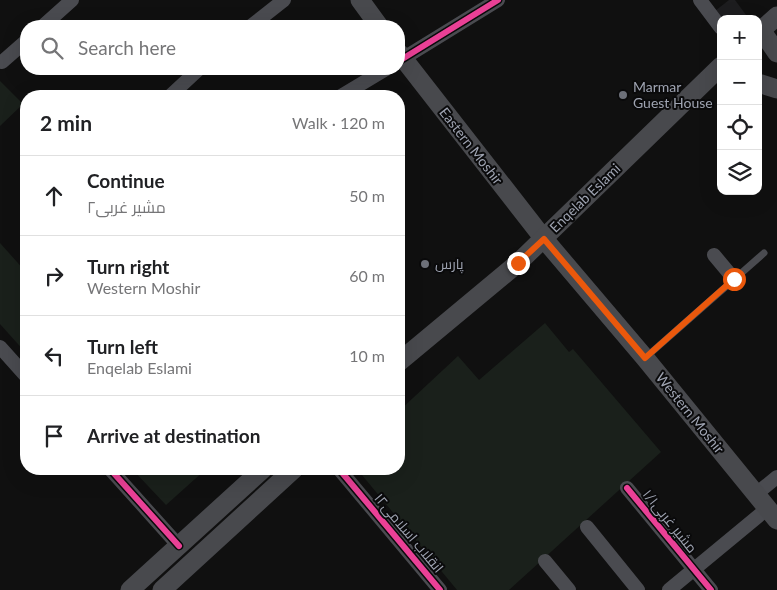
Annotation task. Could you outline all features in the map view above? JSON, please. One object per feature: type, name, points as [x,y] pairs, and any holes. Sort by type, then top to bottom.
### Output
[{"type":"main road","points":[[360,0],[375,20]]},
{"type":"main road","points":[[762,28],[777,16]]},
{"type":"main road","points":[[762,35],[777,53]]},
{"type":"main road","name":"Eastern Moshir","points":[[405,63],[544,239]]},
{"type":"main road","name":"Enqelab Eslami","points":[[405,357],[518,263],[717,70]]},
{"type":"main road","points":[[700,86],[717,83]]},
{"type":"main road","points":[[762,84],[777,89]]},
{"type":"main road","name":"Western Moshir","points":[[544,239],[645,358],[767,507]]},
{"type":"main road","points":[[130,590],[256,475]]},
{"type":"main road","points":[[162,590],[287,475]]},
{"type":"street","points":[[50,20],[72,0]]},
{"type":"street","points":[[259,20],[284,0]]},
{"type":"street","points":[[405,54],[498,0]]},
{"type":"street","points":[[700,0],[717,23]]},
{"type":"street","points":[[2,62],[20,46]]},
{"type":"street","points":[[176,90],[193,75]]},
{"type":"street","points":[[351,90],[376,75]]},
{"type":"street","points":[[714,256],[734,279]]},
{"type":"street","points":[[0,347],[20,369]]},
{"type":"street","points":[[115,475],[179,546]]},
{"type":"street","name":"انقلاب اسلامی۱۲","points":[[345,475],[440,590]]},
{"type":"street","points":[[669,590],[767,507],[777,477]]},
{"type":"street","name":"۱/۱مشیر غربی","points":[[627,488],[711,590]]},
{"type":"street","points":[[587,527],[638,590]]},
{"type":"street","points":[[545,561],[570,590]]},
{"type":"lane","points":[[645,358],[764,253]]},
{"type":"shaded area","points":[[729,0],[735,0],[746,15],[718,15],[715,11]]},
{"type":"shaded area","points":[[0,81],[20,101],[20,107],[0,126]]},
{"type":"shaded area","points":[[0,243],[20,265],[20,346],[0,324]]},
{"type":"shaded area","points":[[545,323],[569,352],[573,349],[661,452],[509,590],[457,590],[362,475],[405,475],[405,405],[458,356],[479,380]]},
{"type":"shaded area","points":[[138,475],[199,475],[166,505]]},
{"type":"cycle path","points":[[405,57],[498,0]]},
{"type":"cycle path","points":[[115,475],[179,546]]},
{"type":"cycle path","points":[[344,475],[440,590]]},
{"type":"cycle path","points":[[627,488],[711,590]]},
{"type":"place","name":"Marmar Guest House","points":[[623,95]]},
{"type":"place","name":"پارس","points":[[425,264]]},
{"type":"route","points":[[518,263],[544,239],[645,358],[734,279]]}]
